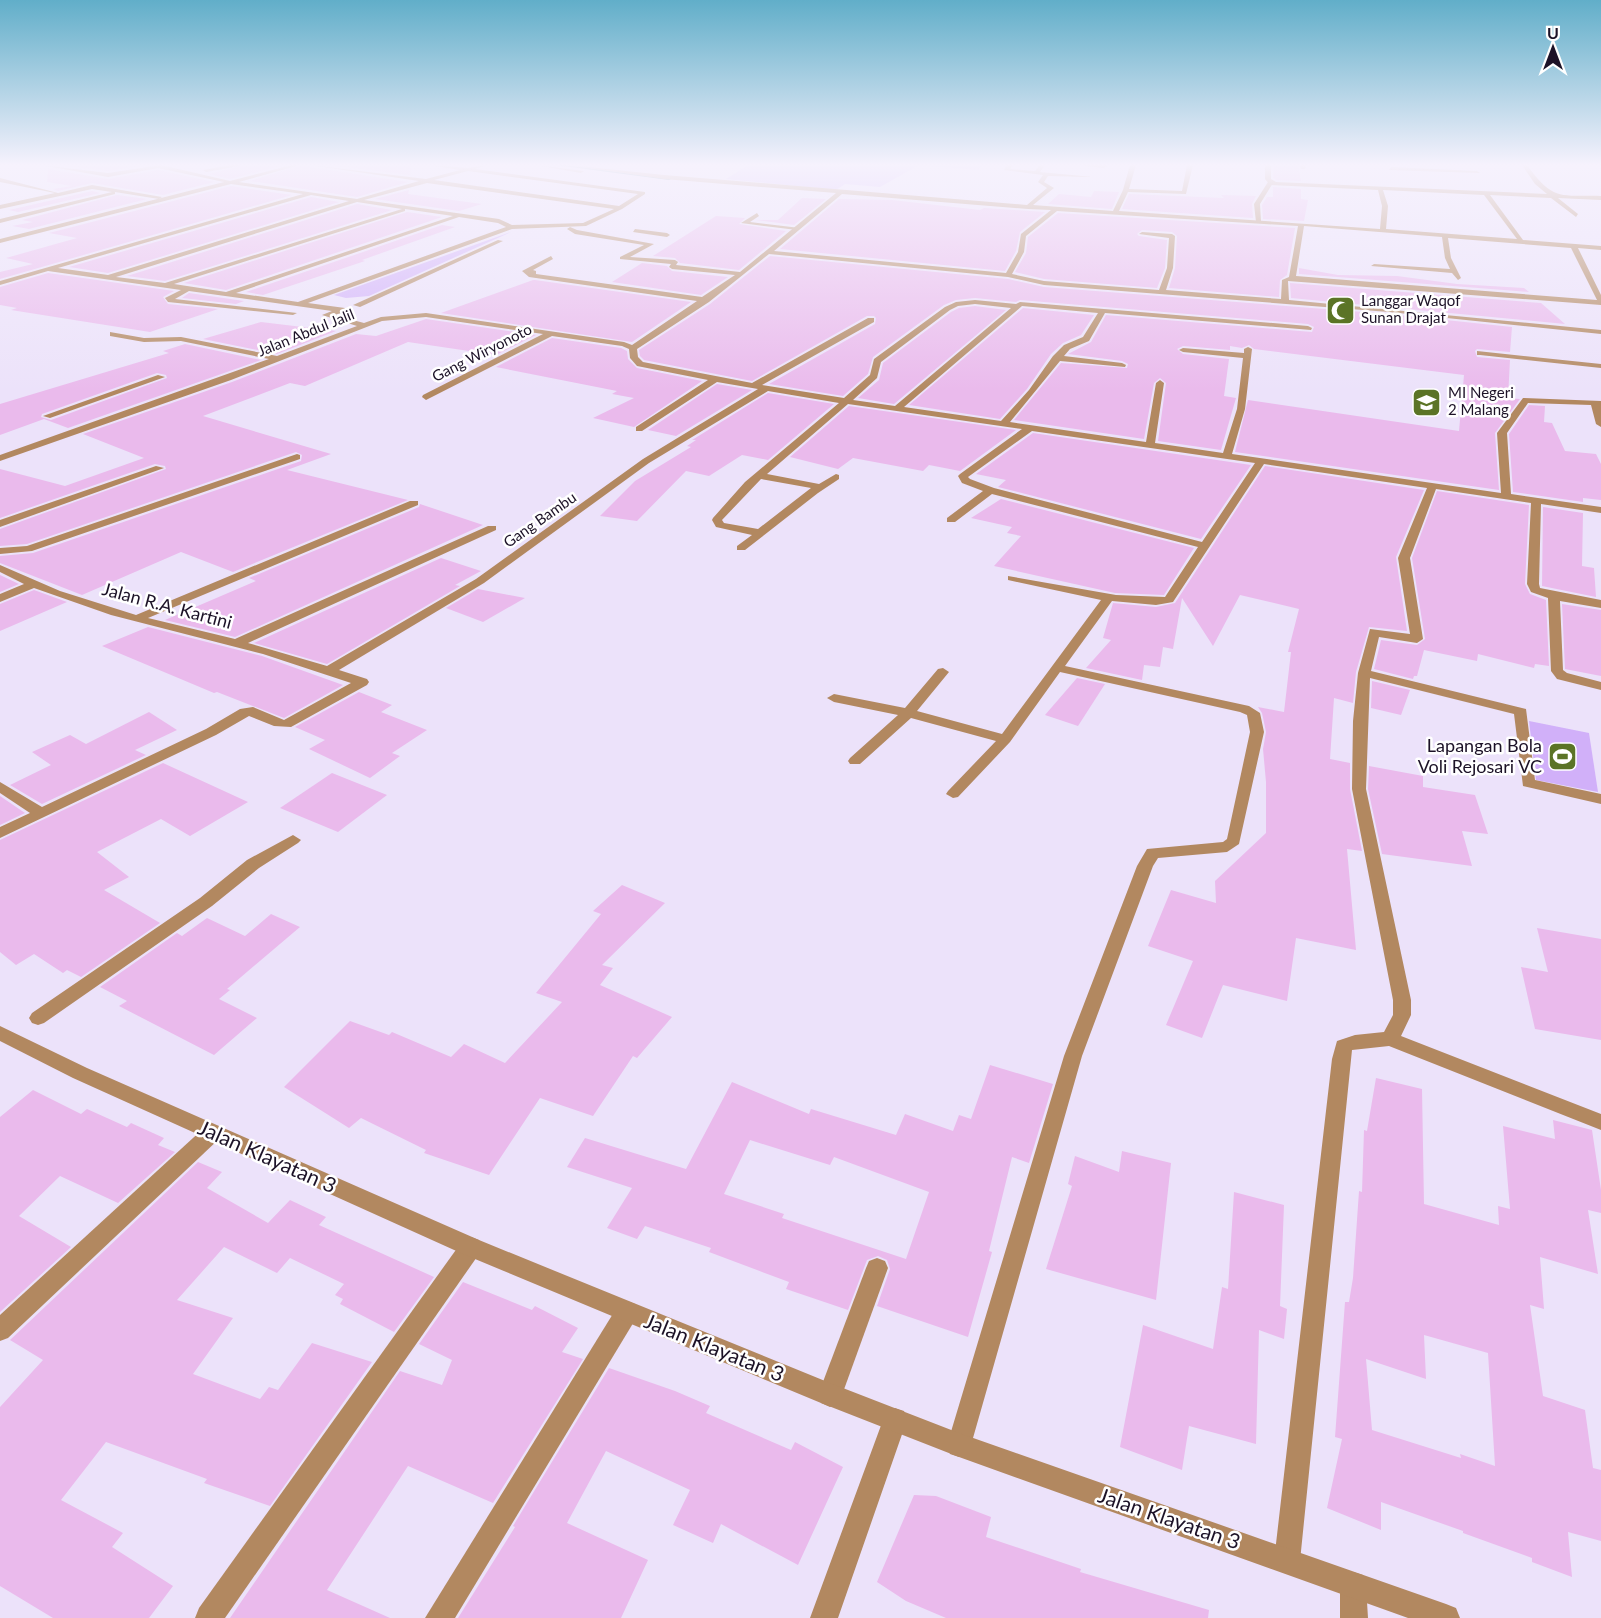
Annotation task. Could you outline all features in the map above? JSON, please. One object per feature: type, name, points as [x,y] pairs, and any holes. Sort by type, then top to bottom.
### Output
[{"type":"street","points":[[0,283],[145,241]]},
{"type":"street","points":[[107,278],[228,241]]},
{"type":"street","points":[[163,286],[307,241]]},
{"type":"street","points":[[223,294],[386,241]]},
{"type":"street","points":[[296,305],[474,241]]},
{"type":"street","points":[[326,315],[357,305],[501,241]]},
{"type":"street","points":[[629,241],[651,244],[622,258],[675,262],[672,267],[741,274]]},
{"type":"street","points":[[782,241],[706,300],[633,348],[634,358],[640,364],[714,380],[844,401],[1601,510]]},
{"type":"street","points":[[1008,275],[1021,252],[1022,241]]},
{"type":"street","points":[[1162,292],[1170,268],[1172,241]]},
{"type":"street","points":[[1292,278],[1298,241]]},
{"type":"street","points":[[1446,241],[1448,258],[1465,291]]},
{"type":"street","points":[[1499,241],[1601,248]]},
{"type":"street","points":[[1574,247],[1601,302]]},
{"type":"street","points":[[769,252],[1008,275],[1044,283],[1162,292],[1185,306],[1308,328]]},
{"type":"street","points":[[551,258],[525,270],[534,272],[529,275],[706,300]]},
{"type":"street","points":[[1374,267],[1455,271]]},
{"type":"street","points":[[48,268],[342,310]]},
{"type":"street","points":[[1285,301],[1285,280],[1292,278],[1601,302]]},
{"type":"street","points":[[1113,288],[1120,279]]},
{"type":"street","points":[[187,289],[168,300],[269,312],[326,315],[363,325]]},
{"type":"street","points":[[760,533],[720,525],[717,520],[749,484],[816,429],[874,376],[877,361],[940,315],[948,306],[962,302],[1016,306],[1024,304],[1103,311],[1185,306],[1254,298],[1601,332]]},
{"type":"street","points":[[357,305],[368,309],[381,319]]},
{"type":"street","points":[[896,409],[1016,306]]},
{"type":"street","points":[[1003,424],[1032,392],[1056,358],[1067,347],[1086,339],[1103,311]]},
{"type":"street","name":"Jalan Abdul Jalil","points":[[0,458],[278,359],[363,325],[404,315],[426,315],[624,344],[633,348]]},
{"type":"street","points":[[753,386],[871,320]]},
{"type":"street","points":[[113,334],[144,340],[181,339],[278,359]]},
{"type":"street","name":"Gang Wiryonoto","points":[[426,397],[550,334]]},
{"type":"street","points":[[1183,350],[1247,353],[1241,409],[1227,456]]},
{"type":"street","points":[[1480,352],[1601,366]]},
{"type":"street","points":[[1056,358],[1122,365]]},
{"type":"street","points":[[47,416],[161,377]]},
{"type":"street","points":[[639,429],[714,380]]},
{"type":"street","points":[[1149,445],[1160,383]]},
{"type":"street","name":"Gang Bambu","points":[[328,671],[480,581],[646,461],[766,388]]},
{"type":"street","points":[[1506,496],[1502,433],[1526,400],[1598,403],[1601,424]]},
{"type":"street","points":[[90,402],[130,412]]},
{"type":"street","points":[[1030,428],[963,476],[966,481],[990,490],[1206,546]]},
{"type":"street","points":[[0,551],[28,549],[297,457]]},
{"type":"street","points":[[1012,578],[1109,597],[1156,603],[1169,600],[1262,460]]},
{"type":"street","points":[[0,524],[159,468]]},
{"type":"street","points":[[759,476],[819,487]]},
{"type":"street","points":[[741,548],[819,487],[836,477]]},
{"type":"street","points":[[1390,1039],[1402,1015],[1402,1000],[1359,789],[1360,721],[1364,673],[1374,632],[1417,639],[1404,558],[1433,485]]},
{"type":"street","points":[[951,520],[990,490]]},
{"type":"street","points":[[1536,501],[1533,584],[1535,590],[1554,596],[1601,604]]},
{"type":"street","points":[[138,618],[414,503]]},
{"type":"street","points":[[237,643],[492,528]]},
{"type":"street","name":"Jalan R.A. Kartini","points":[[0,568],[32,585],[106,611],[237,643],[363,682],[286,724],[253,711],[245,712],[211,732],[40,813]]},
{"type":"street","points":[[0,598],[32,585]]},
{"type":"street","points":[[1554,596],[1557,671],[1562,676],[1601,686]]},
{"type":"street","points":[[953,794],[1005,739],[1109,597]]},
{"type":"street","points":[[959,1446],[1073,1056],[1145,866],[1153,853],[1227,847],[1234,841],[1257,732],[1253,713],[1244,709],[1058,668]]},
{"type":"street","points":[[855,761],[908,713],[943,672]]},
{"type":"street","points":[[1364,673],[1521,712],[1528,783],[1601,799]]},
{"type":"street","points":[[834,698],[908,713],[1005,739]]},
{"type":"street","points":[[0,786],[40,813],[0,833]]},
{"type":"street","points":[[38,1018],[206,902],[253,864],[293,840]]},
{"type":"street","name":"Jalan Klayatan 3","points":[[0,1033],[80,1073],[212,1133],[471,1247],[830,1395],[959,1446],[1446,1618]]},
{"type":"street","points":[[1287,1561],[1344,1046],[1355,1042],[1390,1039],[1601,1122]]},
{"type":"street","points":[[0,1330],[212,1133]]},
{"type":"street","points":[[209,1618],[471,1247]]},
{"type":"street","points":[[830,1395],[877,1268]]},
{"type":"street","points":[[439,1618],[627,1312]]},
{"type":"street","points":[[824,1618],[895,1420]]},
{"type":"street","points":[[1353,1585],[1354,1618]]},
{"type":"shaded area","points":[[492,241],[369,296],[346,298],[334,295]]},
{"type":"shaded area","name":"Lapangan Bola Voli Rejosari VC","points":[[1529,721],[1589,733],[1598,792],[1536,780]]},
{"type":"building","points":[[68,241],[134,241],[0,279],[0,272],[33,264],[6,258]]},
{"type":"building","points":[[161,241],[214,241],[108,273],[69,267]]},
{"type":"building","points":[[240,241],[294,241],[165,281],[127,276]]},
{"type":"building","points":[[317,241],[372,241],[226,290],[184,283]]},
{"type":"building","points":[[397,241],[417,241],[362,260],[365,261],[263,295],[246,292]]},
{"type":"building","points":[[677,241],[775,241],[739,270],[680,263],[675,258],[653,256]]},
{"type":"building","points":[[790,241],[1018,241],[1016,251],[1005,271],[780,249]]},
{"type":"building","points":[[1028,241],[1167,241],[1165,268],[1157,288],[1044,279],[1015,272],[1026,253]]},
{"type":"building","points":[[1177,241],[1293,241],[1287,275],[1280,280],[1279,297],[1169,288],[1175,268]]},
{"type":"building","points":[[770,256],[1008,279],[1044,287],[1389,314],[1512,327],[1510,352],[1477,349],[1475,351],[1477,357],[1510,360],[1508,398],[1520,399],[1495,433],[1499,490],[1235,452],[1248,400],[1459,431],[1464,375],[1254,349],[1249,345],[1242,348],[1230,346],[1230,350],[1183,346],[1177,349],[1183,354],[1229,359],[1224,396],[1236,398],[1221,450],[1158,441],[1166,383],[1160,378],[1154,383],[1144,439],[1014,420],[1061,363],[1127,368],[1128,364],[1122,361],[1068,354],[1091,342],[1106,315],[1312,332],[1314,327],[1308,324],[1020,300],[1016,302],[975,298],[956,300],[944,305],[873,357],[868,374],[843,396],[769,384],[875,324],[874,316],[867,316],[752,381],[644,360],[640,356],[639,350],[710,304]]},
{"type":"building","points":[[642,263],[667,266],[672,271],[728,277],[701,295],[612,282]]},
{"type":"building","points":[[1299,268],[1338,275],[1397,276],[1457,284],[1524,288],[1529,292],[1299,274]]},
{"type":"building","points":[[48,273],[174,291],[163,297],[168,304],[218,309],[150,332],[11,310],[17,308],[0,305],[0,287]]},
{"type":"building","points":[[533,280],[691,302],[632,342],[441,313]]},
{"type":"building","points":[[1290,283],[1541,303],[1565,324],[1291,298]]},
{"type":"building","points":[[189,293],[244,301],[236,304],[182,298]]},
{"type":"building","points":[[975,306],[1006,310],[894,404],[858,398],[879,380],[883,363],[951,312],[959,308]]},
{"type":"building","points":[[1023,308],[1094,315],[1081,335],[1063,343],[1051,354],[1027,389],[1000,419],[909,405]]},
{"type":"building","points":[[426,319],[536,335],[496,355],[408,342],[305,386],[290,383],[203,416],[331,454],[287,470],[408,500],[233,572],[181,552],[82,595],[0,563],[0,556],[33,553],[301,461],[302,455],[296,452],[27,544],[0,546],[0,529],[166,469],[165,466],[155,464],[0,518],[0,469],[65,486],[144,458],[83,434],[232,382],[356,334],[376,336]]},
{"type":"building","points":[[261,322],[336,331],[277,354],[203,339]]},
{"type":"building","points":[[552,338],[621,348],[627,351],[628,359],[637,368],[702,381],[634,427],[593,418],[634,398],[612,394],[617,391],[496,367]]},
{"type":"building","points":[[185,344],[261,360],[68,428],[44,419],[0,435],[0,404],[169,353],[163,351]],"holes":[[[157,373],[166,375],[167,378],[51,420],[41,417],[42,414]]]},
{"type":"building","points":[[717,384],[752,390],[676,436],[648,430]]},
{"type":"building","points":[[768,393],[834,404],[768,460],[742,455],[709,476],[686,471],[637,521],[600,516],[635,481],[691,447],[687,446],[696,440],[692,440]]},
{"type":"building","points":[[1529,405],[1545,406],[1544,422],[1552,423],[1565,451],[1596,454],[1601,464],[1601,500],[1583,498],[1583,502],[1513,492],[1509,434]]},
{"type":"building","points":[[849,406],[1016,430],[960,471],[929,465],[923,471],[853,458],[838,469],[790,457]]},
{"type":"building","points":[[1033,433],[1251,465],[1201,539],[998,487],[1006,480],[976,474]]},
{"type":"building","points":[[1265,466],[1424,490],[1396,557],[1407,631],[1369,627],[1356,672],[1353,703],[1334,698],[1330,759],[1350,763],[1350,789],[1362,851],[1347,849],[1356,950],[1296,938],[1287,1001],[1223,985],[1202,1038],[1166,1025],[1193,961],[1148,946],[1171,890],[1216,903],[1215,881],[1266,833],[1266,782],[1263,749],[1266,732],[1262,713],[1258,707],[1284,712],[1291,652],[1288,652],[1299,609],[1240,595],[1213,646],[1182,598],[1173,649],[1163,647],[1160,667],[1144,665],[1142,680],[1086,668],[1111,640],[1103,638],[1113,603],[1156,607],[1175,603]]},
{"type":"building","points":[[1437,491],[1529,505],[1525,584],[1530,594],[1546,600],[1549,666],[1535,664],[1534,668],[1478,654],[1477,661],[1424,650],[1417,676],[1413,679],[1374,669],[1381,640],[1417,645],[1425,639],[1412,558]]},
{"type":"building","points":[[1001,499],[1194,548],[1164,595],[1115,593],[994,566],[1021,536],[1007,533],[1012,527],[971,518]]},
{"type":"building","points":[[420,504],[483,525],[235,637],[165,620],[256,581],[249,578],[419,507]]},
{"type":"building","points":[[1543,507],[1583,513],[1582,566],[1594,568],[1596,597],[1542,586]]},
{"type":"building","points":[[441,558],[481,571],[455,585],[460,586],[327,664],[254,643]]},
{"type":"building","points":[[0,575],[19,584],[0,592]]},
{"type":"building","points":[[478,589],[525,598],[483,622],[446,608]]},
{"type":"building","points":[[34,590],[67,602],[0,631],[0,604]]},
{"type":"building","points":[[1562,604],[1601,610],[1601,676],[1565,669]]},
{"type":"building","points":[[148,627],[262,656],[343,685],[284,718],[217,692],[214,693],[102,646]]},
{"type":"building","points":[[1077,678],[1105,684],[1078,726],[1045,715]]},
{"type":"building","points":[[1372,681],[1410,690],[1401,715],[1371,708]]},
{"type":"building","points":[[359,692],[392,705],[381,712],[427,730],[392,753],[400,756],[370,778],[309,749],[325,740],[295,727]]},
{"type":"building","points":[[149,712],[177,730],[135,750],[146,755],[42,804],[10,785],[51,765],[32,752],[70,735],[86,744]]},
{"type":"building","points":[[163,763],[248,802],[190,836],[161,819],[97,852],[129,877],[104,890],[160,923],[81,977],[67,970],[63,973],[34,954],[16,965],[0,952],[0,840]]},
{"type":"building","points":[[1369,766],[1423,776],[1423,787],[1475,795],[1488,834],[1462,831],[1472,866],[1382,854],[1368,789]]},
{"type":"building","points":[[332,773],[387,795],[338,832],[280,808]]},
{"type":"building","points":[[0,796],[25,813],[0,825]]},
{"type":"building","points":[[622,885],[665,903],[602,965],[613,968],[600,985],[672,1017],[637,1058],[633,1056],[593,1116],[540,1098],[489,1175],[424,1153],[426,1150],[361,1118],[349,1128],[284,1087],[350,1021],[389,1035],[392,1032],[451,1057],[464,1044],[505,1063],[562,1002],[536,993],[601,914],[593,911]]},
{"type":"building","points":[[271,914],[300,927],[227,989],[230,990],[219,999],[257,1018],[214,1055],[119,1006],[127,1001],[100,987],[177,933],[182,936],[207,918],[245,936]]},
{"type":"building","points":[[1537,928],[1601,939],[1601,1040],[1535,1029],[1521,967],[1548,972]]},
{"type":"building","points":[[990,1065],[1053,1084],[1029,1163],[1012,1157],[989,1251],[992,1252],[968,1337],[877,1306],[890,1269],[887,1260],[878,1256],[867,1260],[848,1310],[786,1289],[789,1282],[709,1252],[711,1248],[645,1226],[637,1239],[607,1228],[632,1188],[567,1167],[585,1138],[686,1169],[732,1082],[809,1114],[811,1109],[896,1135],[905,1114],[953,1131],[959,1115],[971,1119]],"holes":[[[750,1140],[830,1165],[834,1157],[929,1192],[906,1259],[782,1218],[784,1214],[724,1194]]]},
{"type":"building","points":[[1376,1078],[1422,1089],[1424,1204],[1499,1225],[1498,1206],[1510,1209],[1503,1126],[1555,1139],[1553,1120],[1592,1130],[1601,1190],[1601,1213],[1588,1210],[1598,1274],[1540,1257],[1544,1309],[1530,1305],[1543,1396],[1585,1410],[1593,1468],[1601,1470],[1601,1541],[1568,1532],[1572,1577],[1532,1562],[1532,1558],[1381,1502],[1381,1530],[1327,1508],[1342,1439],[1335,1437],[1345,1302],[1349,1302],[1353,1278],[1359,1191],[1362,1192],[1364,1130],[1367,1131]],"holes":[[[1424,1335],[1488,1353],[1495,1466],[1460,1454],[1461,1458],[1372,1430],[1366,1359],[1426,1379]]]},
{"type":"building","points":[[33,1090],[81,1114],[87,1109],[127,1127],[131,1123],[164,1138],[158,1145],[175,1152],[118,1203],[60,1176],[19,1216],[71,1247],[0,1312],[0,1117]]},
{"type":"building","points":[[1122,1151],[1171,1163],[1156,1300],[1046,1269],[1072,1186],[1068,1184],[1075,1156],[1119,1172]]},
{"type":"building","points":[[198,1162],[222,1172],[207,1188],[268,1223],[290,1200],[326,1217],[319,1225],[434,1277],[394,1332],[340,1304],[343,1299],[335,1295],[344,1284],[290,1258],[277,1273],[224,1247],[177,1300],[233,1318],[193,1374],[260,1399],[269,1387],[278,1390],[312,1343],[372,1362],[270,1506],[204,1483],[207,1479],[106,1442],[61,1500],[123,1533],[112,1547],[173,1586],[149,1618],[53,1618],[0,1586],[0,1407],[43,1360],[10,1340]]},
{"type":"building","points":[[1234,1192],[1284,1205],[1280,1306],[1287,1309],[1284,1339],[1259,1330],[1256,1444],[1189,1426],[1182,1470],[1120,1447],[1143,1325],[1213,1349],[1222,1287],[1228,1289]]},
{"type":"building","points":[[463,1282],[532,1310],[535,1306],[578,1328],[562,1352],[583,1359],[493,1503],[408,1466],[327,1590],[390,1618],[230,1618],[400,1371],[442,1385],[452,1360],[419,1344]]},
{"type":"building","points":[[609,1368],[710,1406],[706,1413],[791,1450],[795,1442],[843,1467],[798,1565],[721,1524],[713,1543],[673,1525],[690,1490],[606,1451],[567,1523],[648,1560],[621,1618],[458,1618],[515,1527],[513,1526]]},
{"type":"building","points":[[914,1495],[936,1496],[991,1517],[986,1537],[1081,1569],[1080,1572],[1209,1610],[1208,1618],[946,1618],[906,1601],[877,1582]]},
{"type":"place","name":"Langgar Waqof Sunan Drajat","points":[[1340,310]]},
{"type":"place","name":"MI Negeri 2 Malang","points":[[1427,402]]},
{"type":"place","name":"Lapangan Bola Voli Rejosari VC","points":[[1563,756]]}]
